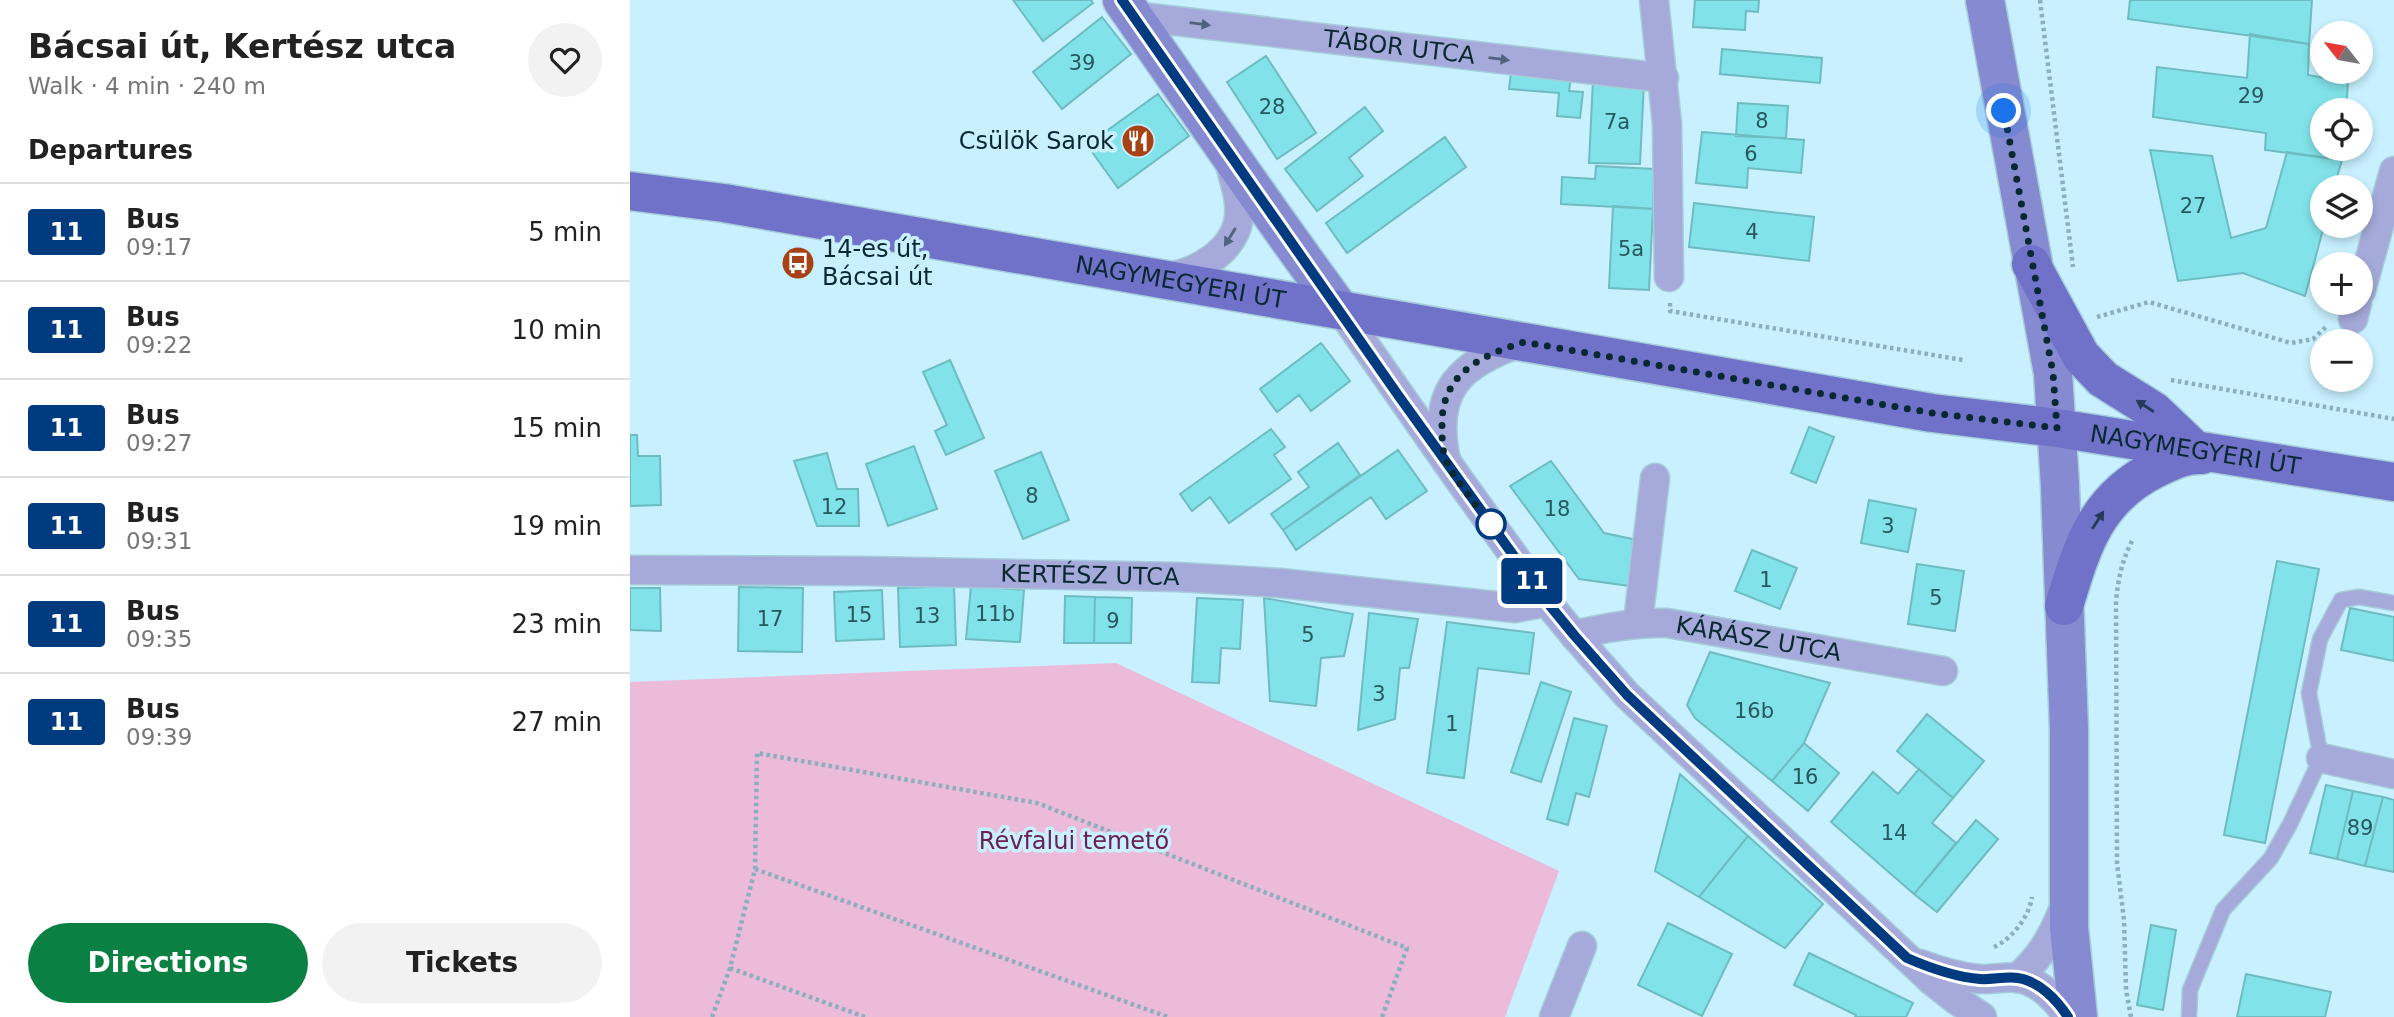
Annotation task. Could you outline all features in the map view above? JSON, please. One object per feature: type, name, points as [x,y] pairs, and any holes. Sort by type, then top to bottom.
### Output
[{"type":"main road","name":"NAGYMEGYERI ÚT","points":[[630,191],[724,204],[1339,308],[1932,413],[2057,428],[2394,482]]},
{"type":"main road","points":[[2032,264],[2081,356],[2103,379],[2154,411],[2212,454]]},
{"type":"main road","points":[[2064,606],[2082,548],[2109,504],[2144,474],[2191,455],[2212,454]]},
{"type":"street","points":[[1654,0],[1667,124],[1669,277]]},
{"type":"street","points":[[1985,0],[2053,373],[2069,730],[2048,943],[2034,962],[2017,978]]},
{"type":"street","points":[[1127,8],[1447,463],[1547,602],[1574,635],[1627,695],[1907,958],[1955,999],[1982,1017]]},
{"type":"street","name":"TÁBOR UTCA","points":[[1127,8],[1664,78]]},
{"type":"street","points":[[1144,277],[1185,274],[1204,265],[1231,237],[1239,220],[1239,203],[1227,148]]},
{"type":"street","points":[[2372,252],[2394,171]]},
{"type":"street","points":[[1447,463],[1442,415],[1449,389],[1469,366],[1524,342]]},
{"type":"street","points":[[1638,622],[1656,478]]},
{"type":"street","name":"KERTÉSZ UTCA","points":[[630,570],[1154,576],[1280,583],[1515,608],[1547,602]]},
{"type":"street","name":"KÁRÁSZ UTCA","points":[[1574,635],[1638,622],[1694,627],[1943,671]]},
{"type":"street","points":[[2321,758],[2394,774]]},
{"type":"street","points":[[2051,892],[2071,956],[2078,1017]]},
{"type":"street","points":[[1553,1017],[1582,946]]},
{"type":"street","points":[[1907,958],[1965,977],[2017,978],[2041,988],[2068,1017]]},
{"type":"lane","points":[[2189,1017],[2190,990],[2223,910],[2271,858],[2321,758],[2309,693],[2320,639],[2341,600],[2359,597],[2394,603]]},
{"type":"path","points":[[2040,0],[2073,269]]},
{"type":"path","points":[[2088,320],[2149,302],[2291,343],[2313,339],[2325,330],[2331,315]]},
{"type":"path","points":[[1670,311],[1963,360]]},
{"type":"path","points":[[2160,378],[2394,419]]},
{"type":"path","points":[[2131,1017],[2126,990],[2117,863],[2116,602],[2118,578],[2132,541]]},
{"type":"path","points":[[712,1017],[730,968],[755,869],[757,753],[1037,803],[1407,948],[1382,1017]]},
{"type":"path","points":[[755,869],[1168,1017]]},
{"type":"path","points":[[1998,946],[2024,918],[2031,906],[2051,892]]},
{"type":"path","points":[[730,968],[865,1017]]},
{"type":"green space","name":"Révfalui temető","points":[[1116,663],[1559,871],[1505,1017],[630,1017],[630,682]]},
{"type":"building","points":[[1013,0],[1091,0],[1093,3],[1043,41]]},
{"type":"building","points":[[1695,0],[1759,0],[1758,12],[1746,11],[1745,30],[1693,27]]},
{"type":"building","points":[[2130,0],[2312,0],[2309,44],[2128,19]]},
{"type":"building","points":[[1102,17],[1131,54],[1062,109],[1033,72]]},
{"type":"building","points":[[2250,34],[2309,44],[2310,84],[2348,84],[2347,98],[2310,98],[2310,156],[2265,150],[2266,133],[2153,117],[2157,67],[2247,78]]},
{"type":"building","points":[[1722,49],[1822,58],[1820,83],[1720,74]]},
{"type":"building","points":[[1266,56],[1316,133],[1277,159],[1227,82]]},
{"type":"building","points":[[1511,72],[1571,78],[1569,91],[1583,92],[1580,118],[1557,116],[1559,93],[1509,89]]},
{"type":"building","points":[[1593,80],[1644,82],[1640,164],[1589,163]]},
{"type":"building","name":"Csülök Sarok","points":[[1158,94],[1189,136],[1118,188],[1087,145]]},
{"type":"building","points":[[1738,103],[1788,106],[1786,138],[1736,136]]},
{"type":"building","points":[[1365,107],[1383,131],[1349,158],[1363,176],[1317,211],[1285,169]]},
{"type":"building","points":[[1702,132],[1804,140],[1801,173],[1748,168],[1747,188],[1696,183]]},
{"type":"building","points":[[1445,137],[1466,167],[1347,253],[1326,223]]},
{"type":"building","points":[[2150,150],[2212,156],[2231,238],[2266,228],[2287,152],[2310,155],[2310,161],[2342,161],[2338,175],[2310,175],[2310,238],[2321,238],[2317,252],[2310,252],[2310,278],[2305,296],[2243,273],[2178,281]]},
{"type":"building","points":[[1596,166],[1654,169],[1653,209],[1561,204],[1562,177],[1595,179]]},
{"type":"building","points":[[1694,203],[1814,217],[1809,261],[1689,247]]},
{"type":"building","points":[[1613,206],[1653,209],[1649,290],[1609,288]]},
{"type":"building","points":[[1321,343],[1350,381],[1311,411],[1299,395],[1277,412],[1260,389]]},
{"type":"building","points":[[950,360],[984,438],[946,455],[935,431],[947,425],[923,372]]},
{"type":"building","points":[[1809,427],[1834,437],[1816,483],[1791,473]]},
{"type":"building","points":[[1271,429],[1285,447],[1274,455],[1291,479],[1229,523],[1210,497],[1192,511],[1180,494]]},
{"type":"building","points":[[630,435],[637,435],[638,456],[660,456],[661,505],[630,506]]},
{"type":"building","points":[[1338,443],[1360,475],[1283,530],[1271,514],[1309,487],[1298,472]]},
{"type":"building","points":[[914,446],[937,509],[888,526],[866,464]]},
{"type":"building","points":[[1398,450],[1427,491],[1386,519],[1371,497],[1296,550],[1283,530]]},
{"type":"building","points":[[1041,452],[1069,520],[1023,539],[995,471]]},
{"type":"building","points":[[827,453],[837,489],[858,489],[859,526],[817,526],[794,461]]},
{"type":"building","points":[[1551,461],[1604,533],[1633,539],[1630,586],[1579,579],[1510,486]]},
{"type":"building","points":[[1869,500],[1916,509],[1908,552],[1861,543]]},
{"type":"building","points":[[1752,550],[1797,568],[1780,609],[1735,591]]},
{"type":"building","points":[[2277,561],[2319,569],[2265,843],[2224,835]]},
{"type":"building","points":[[1917,564],[1964,571],[1955,631],[1908,624]]},
{"type":"building","points":[[954,586],[956,645],[900,647],[898,588]]},
{"type":"building","points":[[971,586],[1024,590],[1020,642],[966,639]]},
{"type":"building","points":[[739,587],[803,588],[802,652],[738,651]]},
{"type":"building","points":[[630,588],[660,588],[661,631],[630,630]]},
{"type":"building","points":[[882,590],[884,639],[836,641],[834,592]]},
{"type":"building","points":[[1065,596],[1095,597],[1094,643],[1064,643]]},
{"type":"building","points":[[1095,597],[1132,598],[1131,643],[1094,643]]},
{"type":"building","points":[[1197,598],[1243,600],[1240,649],[1221,648],[1219,683],[1192,682]]},
{"type":"building","points":[[1264,598],[1353,614],[1344,656],[1321,658],[1316,706],[1270,701]]},
{"type":"building","points":[[2350,608],[2394,617],[2394,661],[2341,650]]},
{"type":"building","points":[[1369,613],[1418,619],[1409,668],[1400,668],[1395,719],[1358,730]]},
{"type":"building","points":[[1447,622],[1534,633],[1529,674],[1478,668],[1464,778],[1427,773]]},
{"type":"building","points":[[1710,652],[1830,683],[1804,743],[1772,781],[1695,718],[1687,705]]},
{"type":"building","points":[[1541,682],[1571,692],[1541,782],[1511,772]]},
{"type":"building","points":[[1927,714],[1984,761],[1953,798],[1897,751]]},
{"type":"building","points":[[1574,718],[1607,726],[1589,797],[1576,793],[1568,825],[1547,819]]},
{"type":"building","points":[[1804,743],[1839,773],[1808,811],[1772,781]]},
{"type":"building","points":[[1919,769],[1953,798],[1932,823],[1956,843],[1914,894],[1831,822],[1873,772],[1898,794]]},
{"type":"building","points":[[1680,774],[1748,836],[1699,897],[1655,871]]},
{"type":"building","points":[[2326,785],[2353,791],[2337,859],[2310,853]]},
{"type":"building","points":[[2353,791],[2383,797],[2365,866],[2337,859]]},
{"type":"building","points":[[2383,797],[2394,800],[2394,872],[2365,866]]},
{"type":"building","points":[[1976,820],[1998,839],[1937,912],[1914,894]]},
{"type":"building","points":[[1748,836],[1823,904],[1785,948],[1699,897]]},
{"type":"building","points":[[1668,923],[1732,954],[1702,1016],[1638,985]]},
{"type":"building","points":[[2151,925],[2176,930],[2163,1010],[2137,1005]]},
{"type":"building","points":[[1809,953],[1913,1003],[1906,1017],[1855,1017],[1856,1015],[1794,985]]},
{"type":"building","points":[[2246,974],[2331,992],[2325,1017],[2237,1017]]},
{"type":"bus line","name":"11","points":[[1122,0],[1284,234],[1547,602],[1627,695],[1907,958],[1965,977],[2017,978],[2029,982],[2052,997],[2068,1017]]},
{"type":"place","name":"Csülök Sarok","points":[[1138,141]]},
{"type":"place","name":"14-es út, Bácsai út","points":[[798,263]]},
{"type":"route","points":[[1491,524],[1447,463],[1442,432],[1444,401],[1457,377],[1469,366],[1486,356],[1524,342],[1932,413],[2057,428],[2053,373],[2004,111]]}]
